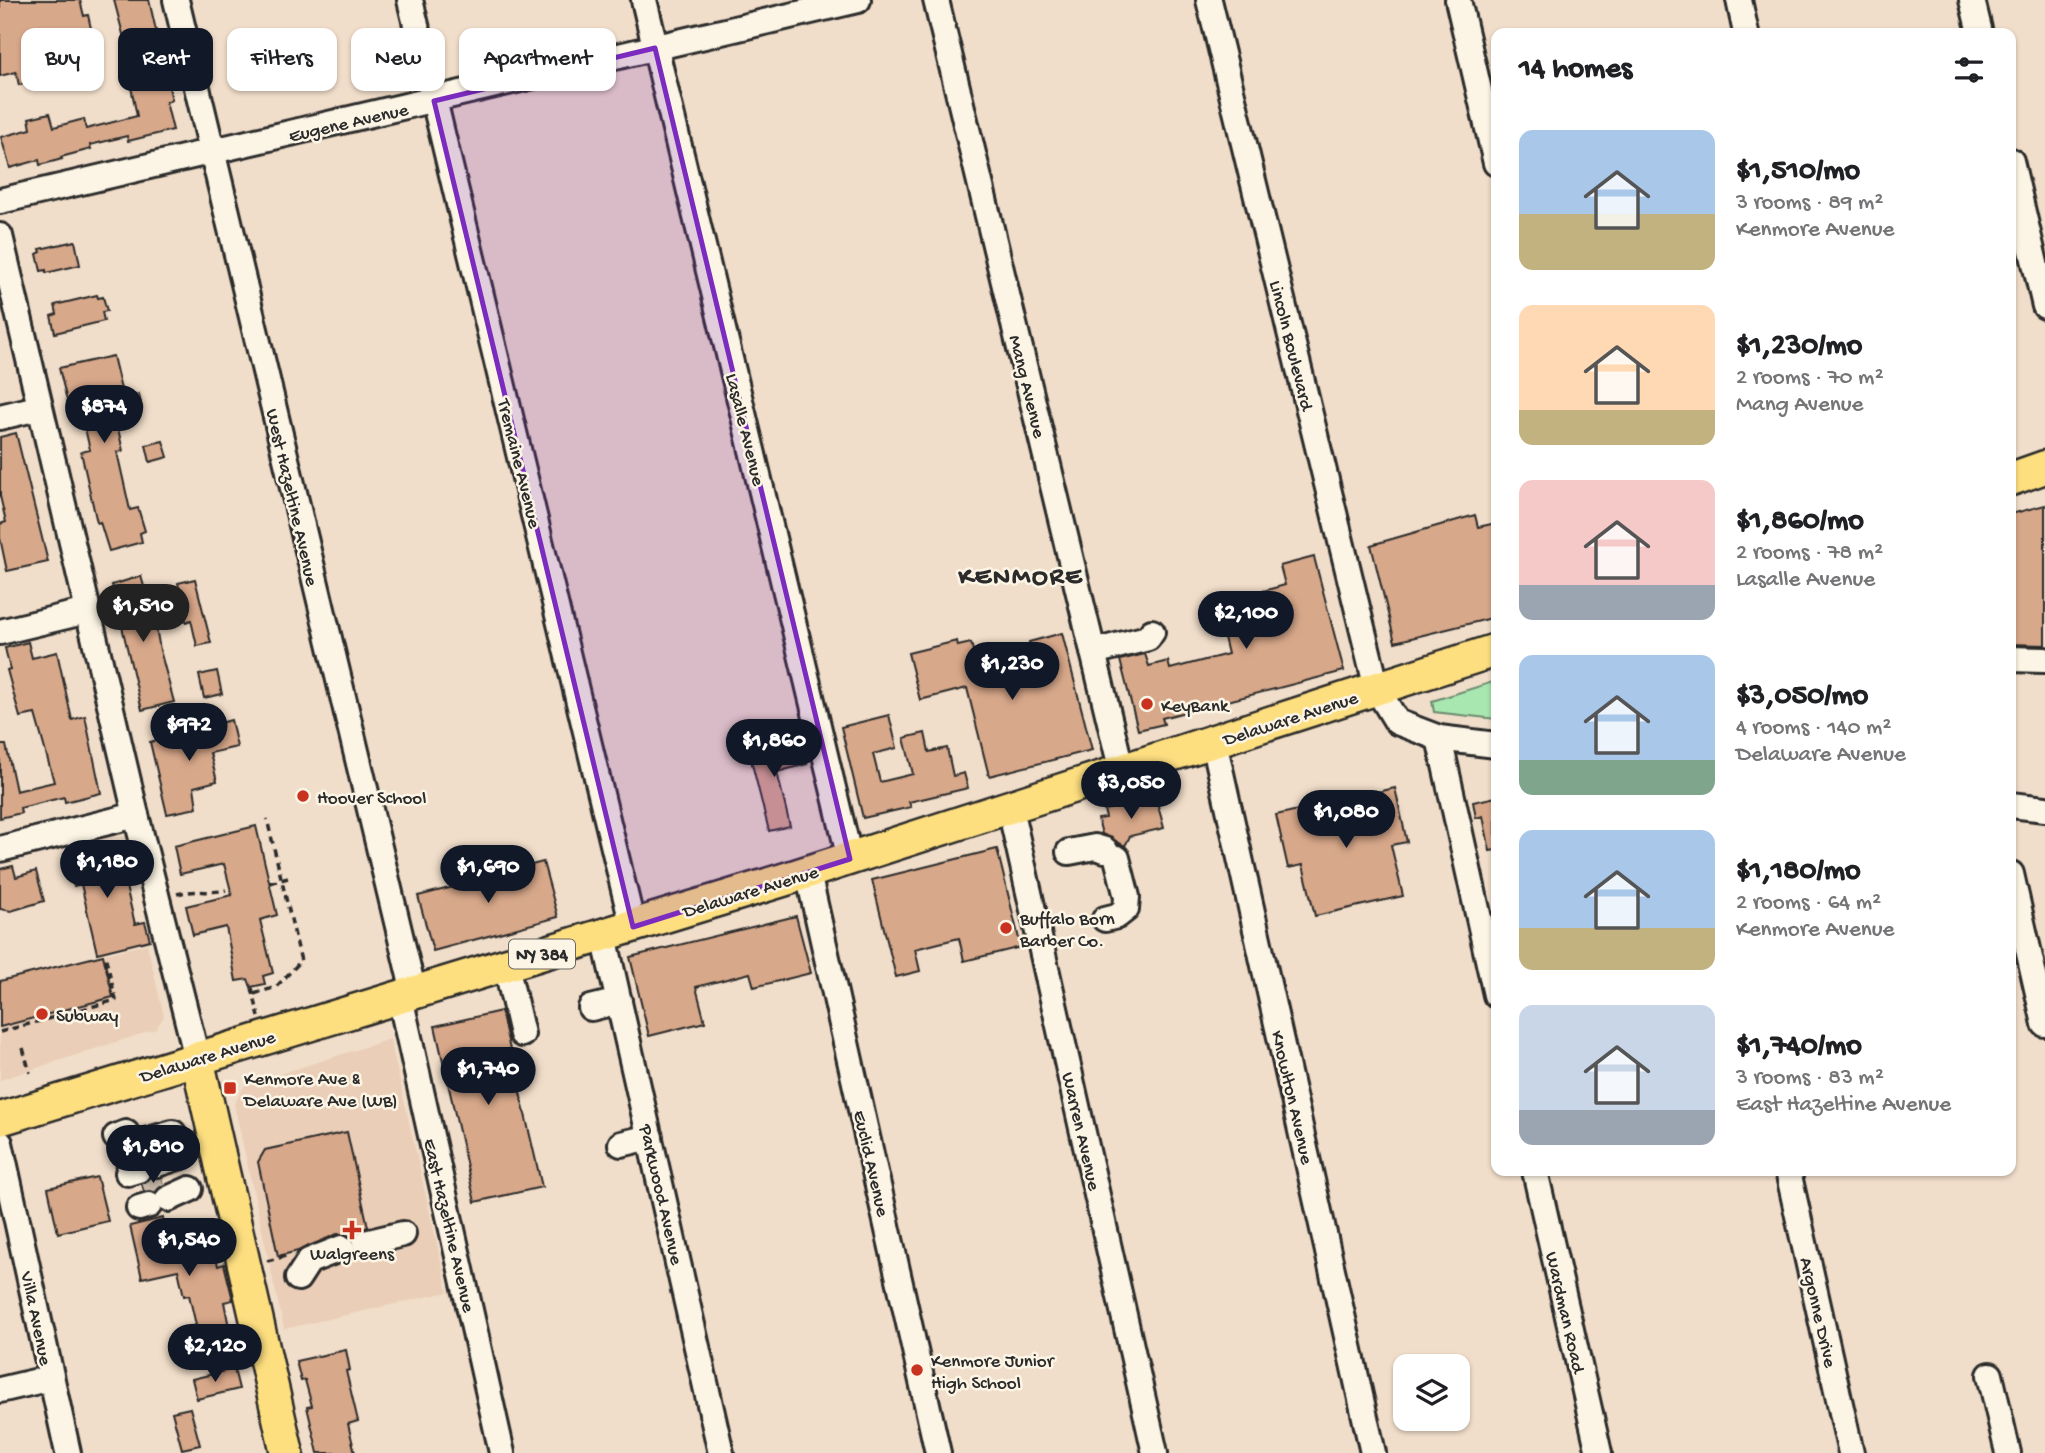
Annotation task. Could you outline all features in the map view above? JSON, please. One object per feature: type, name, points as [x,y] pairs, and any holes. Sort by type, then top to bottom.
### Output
[{"type":"main road","points":[[2016,477],[2045,467]]},
{"type":"main road","name":"Delaware Avenue","points":[[0,1119],[808,873],[1491,652]]},
{"type":"main road","points":[[197,1058],[287,1453]]},
{"type":"street","name":"West Hazeltine Avenue","points":[[176,0],[407,995]]},
{"type":"street","name":"Tremaine Avenue","points":[[410,0],[619,931]]},
{"type":"street","name":"Lasalle Avenue","points":[[644,0],[850,859]]},
{"type":"street","name":"Eugene Avenue","points":[[0,201],[212,154],[858,0]]},
{"type":"street","name":"Mang Avenue","points":[[936,0],[1122,772]]},
{"type":"street","name":"Lincoln Boulevard","points":[[1209,0],[1377,689],[1397,722],[1439,738],[1491,743]]},
{"type":"street","points":[[1458,0],[1491,142]]},
{"type":"street","points":[[1739,0],[1745,28]]},
{"type":"street","points":[[1972,0],[1979,28]]},
{"type":"street","points":[[2016,183],[2045,306]]},
{"type":"street","points":[[0,236],[38,408],[197,1058]]},
{"type":"street","points":[[0,417],[38,408]]},
{"type":"street","points":[[0,632],[87,611]]},
{"type":"street","points":[[1093,653],[1147,638],[1152,632]]},
{"type":"street","points":[[2016,660],[2045,660]]},
{"type":"street","points":[[1439,738],[1491,972]]},
{"type":"street","name":"Knowlton Avenue","points":[[1213,742],[1373,1453]]},
{"type":"street","points":[[2016,806],[2045,809]]},
{"type":"street","name":"Warren Avenue","points":[[1010,808],[1155,1453]]},
{"type":"street","points":[[0,849],[136,816]]},
{"type":"street","points":[[1069,852],[1095,847],[1111,854],[1128,897],[1126,909],[1117,916],[1105,919]]},
{"type":"street","name":"Euclid Avenue","points":[[808,873],[938,1453]]},
{"type":"street","points":[[2016,896],[2045,1024]]},
{"type":"street","name":"Parkwood Avenue","points":[[619,931],[619,1001],[721,1453]]},
{"type":"street","points":[[506,965],[522,1034]]},
{"type":"street","name":"East Hazeltine Avenue","points":[[407,995],[502,1453]]},
{"type":"street","points":[[591,1008],[619,1001]]},
{"type":"street","points":[[621,1144],[650,1137]]},
{"type":"street","name":"Villa Avenue","points":[[0,1143],[9,1226],[51,1378],[68,1453]]},
{"type":"street","name":"Wardman Road","points":[[1536,1176],[1599,1453]]},
{"type":"street","name":"Argonne Drive","points":[[1789,1176],[1851,1453]]},
{"type":"street","points":[[294,1267],[354,1245],[403,1234]]},
{"type":"street","points":[[1990,1375],[2008,1453]]},
{"type":"street","points":[[0,1390],[51,1378]]},
{"type":"path","points":[[254,994],[276,987],[301,961],[267,818]]},
{"type":"path","points":[[66,858],[103,848]]},
{"type":"path","points":[[270,883],[288,878]]},
{"type":"path","points":[[170,895],[195,889],[213,893],[226,890]]},
{"type":"path","points":[[0,1032],[116,1000],[105,956]]},
{"type":"path","points":[[252,988],[259,1016]]},
{"type":"path","points":[[23,1048],[30,1073]]},
{"type":"path","points":[[267,1260],[294,1267]]},
{"type":"highlighted area","points":[[655,48],[850,859],[633,927],[434,101]]},
{"type":"shaded area","points":[[147,944],[164,1016],[156,1029],[0,1080],[0,980]]},
{"type":"shaded area","points":[[390,1039],[448,1292],[284,1329],[234,1104],[245,1085]]},
{"type":"green space","points":[[1491,683],[1491,718],[1434,712],[1432,701]]},
{"type":"building","points":[[0,0],[80,0],[91,28],[21,28],[21,84],[16,72],[0,76]]},
{"type":"building","points":[[114,0],[149,0],[155,28],[121,28]]},
{"type":"building","points":[[132,91],[170,91],[172,100],[166,102],[173,130],[128,141],[127,136],[90,145],[91,149],[61,157],[62,159],[40,165],[39,160],[10,168],[1,137],[31,129],[29,118],[50,113],[54,127],[84,119],[86,129],[137,116]]},
{"type":"building","points":[[75,241],[80,265],[46,273],[46,270],[41,271],[37,254],[41,252],[40,249]]},
{"type":"building","points":[[97,295],[98,298],[103,297],[107,311],[102,312],[104,321],[55,333],[51,316],[57,314],[55,305]]},
{"type":"building","points":[[113,356],[123,398],[139,394],[142,409],[115,415],[123,451],[117,452],[130,510],[138,508],[145,531],[140,533],[142,542],[109,551],[100,522],[97,523],[81,452],[90,450],[82,415],[71,417],[59,368]]},
{"type":"building","points":[[16,433],[48,562],[7,571],[0,538],[0,524],[6,522],[0,496],[0,437]]},
{"type":"building","points":[[163,441],[168,457],[150,462],[146,445]]},
{"type":"building","points":[[2045,505],[2045,645],[2016,644],[2016,513]]},
{"type":"building","points":[[1475,515],[1478,527],[1491,524],[1491,618],[1395,642],[1371,545]]},
{"type":"building","points":[[1314,557],[1344,671],[1162,718],[1164,724],[1138,730],[1120,660],[1145,654],[1149,666],[1168,661],[1170,669],[1228,654],[1216,604],[1285,585],[1280,566]]},
{"type":"building","points":[[141,576],[151,611],[153,610],[174,702],[142,710],[112,585]]},
{"type":"building","points":[[195,579],[211,643],[197,646],[191,620],[186,622],[178,583]]},
{"type":"building","points":[[1062,633],[1092,750],[989,776],[967,688],[920,700],[908,653],[957,641],[958,646],[971,643],[980,677],[1035,664],[1029,642]]},
{"type":"building","points":[[28,642],[32,658],[57,652],[72,720],[85,716],[101,793],[65,802],[64,797],[20,808],[21,813],[0,818],[0,745],[6,745],[16,791],[54,782],[35,714],[20,717],[7,670],[10,669],[5,648]]},
{"type":"building","points":[[217,671],[222,694],[204,698],[199,675]]},
{"type":"building","points":[[889,715],[897,748],[873,754],[880,782],[913,774],[904,738],[925,733],[929,752],[947,748],[953,776],[964,773],[968,788],[909,802],[911,807],[863,818],[841,727]]},
{"type":"building","points":[[231,720],[237,747],[210,753],[217,781],[194,787],[197,808],[167,814],[150,742]]},
{"type":"building","points":[[773,742],[775,752],[802,745],[807,764],[777,772],[790,826],[769,831],[748,748]]},
{"type":"building","points":[[1395,788],[1407,842],[1391,845],[1403,896],[1315,916],[1303,865],[1288,868],[1276,815]]},
{"type":"building","points":[[1156,798],[1164,828],[1130,836],[1125,846],[1102,834],[1098,819],[1106,818],[1104,810]]},
{"type":"building","points":[[1491,798],[1491,851],[1483,816],[1476,818],[1473,802]]},
{"type":"building","points":[[256,826],[277,915],[260,920],[273,973],[263,976],[265,984],[251,987],[248,979],[236,981],[226,927],[193,935],[186,906],[232,895],[224,864],[180,874],[174,846]]},
{"type":"building","points":[[107,849],[109,855],[122,852],[128,873],[123,874],[135,924],[145,922],[150,940],[97,953],[81,884],[74,886],[68,859]]},
{"type":"building","points":[[997,849],[1021,947],[964,961],[959,938],[915,949],[920,971],[896,977],[872,880]]},
{"type":"building","points":[[543,862],[558,917],[433,951],[418,896],[465,884],[462,874],[491,866],[493,875]]},
{"type":"building","points":[[13,866],[16,877],[36,871],[44,901],[11,911],[0,909],[0,869]]},
{"type":"building","points":[[796,916],[811,973],[754,987],[750,973],[696,987],[705,1022],[649,1036],[630,957]]},
{"type":"building","points":[[103,955],[113,997],[0,1027],[0,981]]},
{"type":"building","points":[[501,1011],[542,1187],[475,1202],[435,1026]]},
{"type":"building","name":"Walgreens","points":[[347,1132],[368,1227],[355,1232],[352,1237],[337,1234],[298,1251],[278,1256],[258,1162],[265,1150]]},
{"type":"building","points":[[97,1177],[108,1221],[58,1233],[48,1188]]},
{"type":"building","points":[[151,1177],[161,1178],[163,1185],[155,1192],[144,1191],[142,1184]]},
{"type":"building","points":[[163,1218],[169,1245],[211,1236],[218,1266],[224,1264],[233,1300],[224,1302],[232,1342],[194,1349],[189,1327],[196,1325],[189,1295],[184,1296],[178,1270],[142,1278],[130,1226]]},
{"type":"building","points":[[346,1350],[350,1370],[346,1371],[358,1421],[348,1424],[355,1453],[318,1453],[307,1407],[312,1406],[305,1380],[301,1381],[296,1361]]},
{"type":"building","points":[[234,1369],[239,1389],[197,1399],[192,1379]]},
{"type":"building","points":[[190,1408],[200,1445],[182,1449],[172,1412]]},
{"type":"tunnel","points":[[130,1146],[149,1140]]},
{"type":"tunnel","points":[[144,1189],[163,1183]]},
{"type":"place","name":"KeyBank","points":[[1147,704]]},
{"type":"place","name":"Hoover School","points":[[303,796]]},
{"type":"place","name":"Buffalo Born Barber Co.","points":[[1006,928]]},
{"type":"place","name":"Subway","points":[[42,1014]]},
{"type":"place","name":"Kenmore Ave & Delaware Ave (WB)","points":[[230,1088]]},
{"type":"place","name":"Walgreens","points":[[352,1230]]},
{"type":"place","name":"Kenmore Junior High School","points":[[917,1370]]},
{"type":"district","name":"KENMORE","points":[[1021,574]]}]
